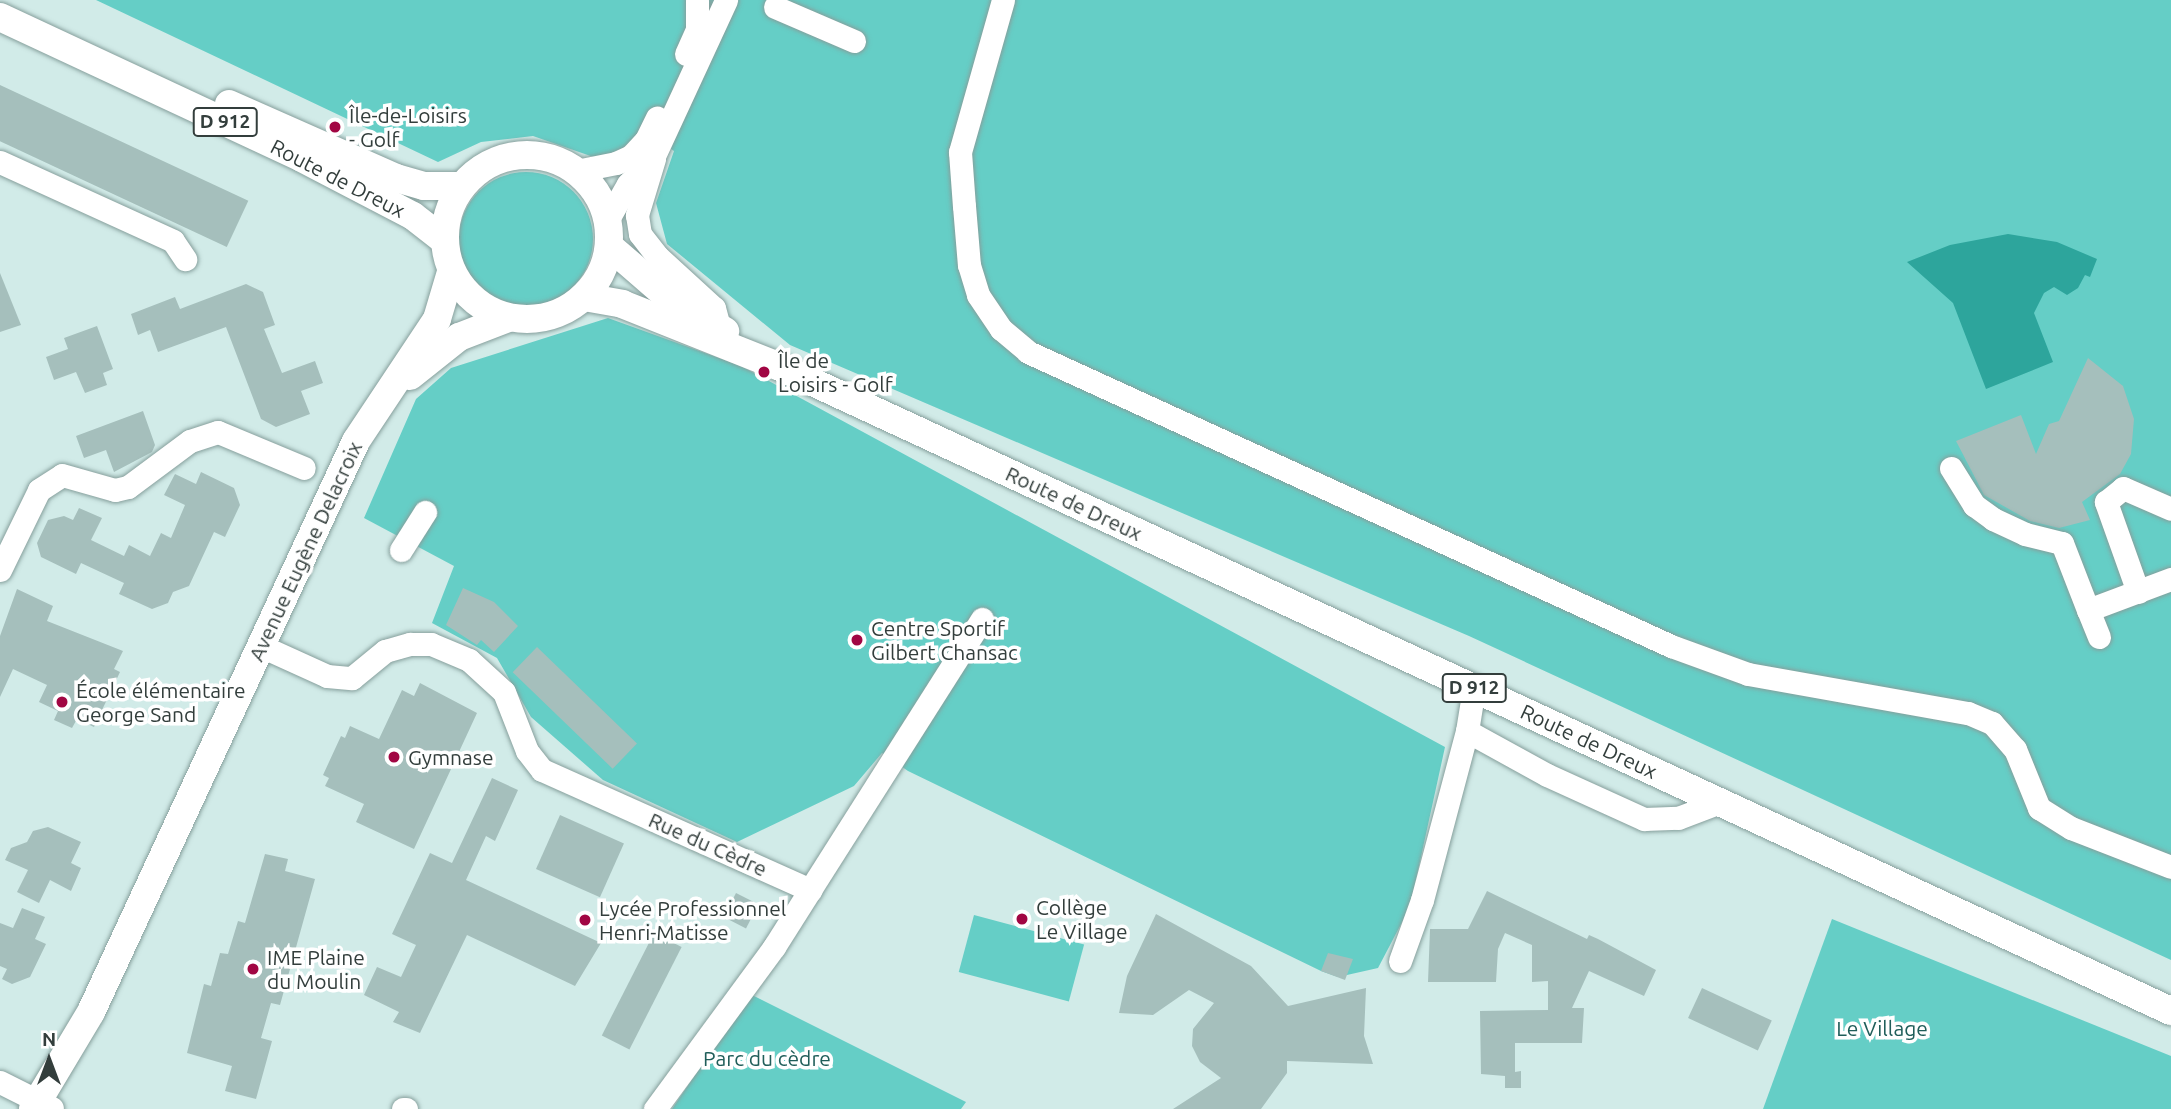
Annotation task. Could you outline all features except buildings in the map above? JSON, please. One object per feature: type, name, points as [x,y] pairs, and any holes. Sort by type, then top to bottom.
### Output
[{"type":"main road","name":"Route de Dreux","points":[[6,0],[396,178],[424,186],[462,186]]},
{"type":"main road","name":"Route de Dreux","points":[[0,17],[302,158],[413,216],[443,240]]},
{"type":"main road","points":[[522,155],[545,157],[576,171],[590,185],[609,233],[604,266],[584,297],[559,314],[534,320],[508,318],[467,295],[451,272],[443,240],[451,202],[462,186],[478,170],[522,155]]},
{"type":"main road","name":"Route de Dreux","points":[[609,233],[667,296],[778,366]]},
{"type":"main road","name":"Avenue Eugène Delacroix","points":[[43,1107],[91,1012],[356,441],[437,319],[451,272]]},
{"type":"main road","name":"Route de Dreux","points":[[584,297],[622,304],[778,366],[2171,1011]]},
{"type":"main road","name":"Avenue Eugène Delacroix","points":[[383,398],[459,337],[508,318]]},
{"type":"street","points":[[576,171],[616,163],[646,140],[697,29],[697,0]]},
{"type":"street","points":[[719,327],[714,308],[657,256],[640,234],[637,215],[654,156],[726,0]]},
{"type":"street","points":[[1003,0],[960,152],[968,265],[978,295],[1001,329],[1028,352],[1671,646],[1748,674],[1968,713],[1992,723],[2015,748],[2039,808],[2071,828],[2171,867]]},
{"type":"street","points":[[775,7],[855,41]]},
{"type":"street","points":[[609,233],[628,184],[654,156]]},
{"type":"street","points":[[0,162],[173,241],[185,259]]},
{"type":"street","points":[[0,570],[38,490],[62,475],[115,490],[128,487],[190,441],[218,432],[304,468]]},
{"type":"street","points":[[1951,468],[1974,505],[1993,519],[2025,534],[2062,543],[2099,637]]},
{"type":"street","points":[[2138,592],[2106,502],[2123,488],[2171,509]]},
{"type":"street","points":[[401,550],[425,512]]},
{"type":"street","points":[[2088,610],[2171,579]]},
{"type":"street","points":[[655,1109],[810,890],[982,619]]},
{"type":"street","name":"Rue du Cèdre","points":[[261,646],[327,676],[352,678],[385,651],[410,644],[431,644],[470,660],[489,674],[505,692],[527,751],[542,770],[810,890]]},
{"type":"street","points":[[1400,961],[1422,900],[1467,732],[1474,688]]},
{"type":"street","points":[[1467,732],[1644,819],[1678,818],[1720,802]]},
{"type":"street","points":[[0,1082],[43,1107]]},
{"type":"green space","points":[[96,0],[2171,0],[2171,960],[1469,636],[790,345],[667,244],[656,203],[674,151],[645,131],[605,161],[533,136],[481,142],[438,162]]},
{"type":"green space","points":[[526,172],[552,177],[574,191],[588,213],[593,239],[588,265],[574,287],[552,301],[526,306],[500,301],[478,287],[464,265],[459,239],[464,213],[478,191],[500,177]]},
{"type":"green space","name":"Centre Sportif Gilbert Chansac","points":[[608,318],[741,366],[1445,747],[1410,907],[1378,968],[1338,977],[1321,971],[908,771],[882,753],[854,786],[737,842],[603,780],[531,717],[497,658],[432,623],[454,566],[364,518],[416,399],[451,368]]},
{"type":"green space","points":[[974,915],[1084,945],[1069,1001],[959,972]]},
{"type":"green space","name":"Le Village","points":[[1832,919],[2171,1056],[2171,1109],[1763,1109]]},
{"type":"green space","name":"Parc du cèdre","points":[[750,994],[966,1102],[961,1109],[672,1109]]},
{"type":"shaded area","points":[[2008,234],[2057,242],[2097,259],[2090,277],[2085,275],[2078,288],[2067,295],[2054,287],[2044,293],[2034,313],[2053,362],[1986,389],[1953,303],[1907,262],[1950,245]]},
{"type":"place","name":"Île-de-Loisirs - Golf","points":[[335,127]]},
{"type":"place","name":"Île de Loisirs - Golf","points":[[764,372]]},
{"type":"place","name":"Centre Sportif Gilbert Chansac","points":[[857,640]]},
{"type":"place","name":"École élémentaire George Sand","points":[[62,702]]},
{"type":"place","name":"Gymnase","points":[[394,757]]},
{"type":"place","name":"Collège Le Village","points":[[1022,919]]},
{"type":"place","name":"Lycée Professionnel Henri-Matisse","points":[[585,920]]},
{"type":"place","name":"IME Plaine du Moulin","points":[[253,969]]}]
